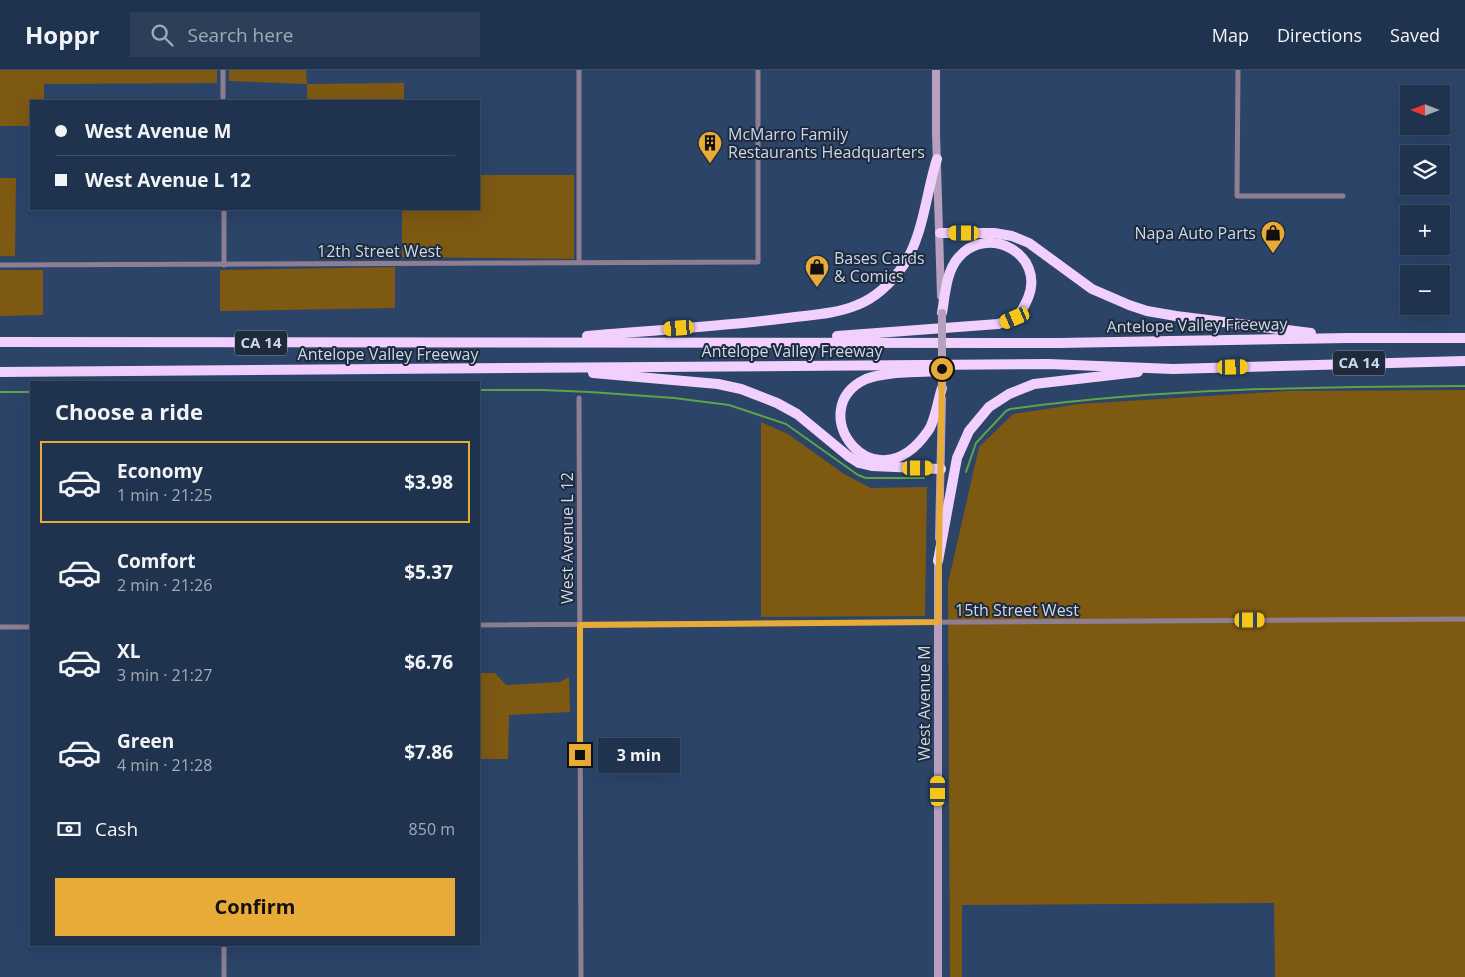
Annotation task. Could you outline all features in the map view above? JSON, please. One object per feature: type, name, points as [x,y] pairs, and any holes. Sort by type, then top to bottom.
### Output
[{"type":"highway","points":[[522,342],[752,323],[830,312],[858,305],[880,292],[906,261],[919,230],[937,159]]},
{"type":"highway","points":[[940,233],[994,233],[1012,236],[1029,243],[1092,289],[1147,311],[1349,338]]},
{"type":"highway","points":[[754,342],[998,324],[1015,318],[1025,306],[1031,290],[1032,279],[1029,268],[1019,253],[1012,248],[994,242],[978,244],[967,249],[958,258],[951,270],[942,313]]},
{"type":"highway","name":"Antelope Valley Freeway","points":[[0,342],[1059,343],[1465,338]]},
{"type":"highway","name":"Antelope Valley Freeway","points":[[0,372],[1048,364],[1173,368],[1465,361]]},
{"type":"highway","points":[[942,388],[929,430],[904,454],[895,458],[877,460],[859,453],[847,440],[841,424],[843,404],[850,391],[868,378],[883,375],[1048,364]]},
{"type":"highway","points":[[575,368],[598,374],[718,384],[741,389],[760,395],[797,414],[848,456],[859,462],[872,466],[941,469]]},
{"type":"highway","points":[[938,561],[957,458],[968,431],[989,407],[1008,394],[1034,384],[1173,368]]},
{"type":"main road","name":"West Avenue M","points":[[936,70],[942,313],[941,469],[938,561],[938,977]]},
{"type":"street","points":[[223,70],[223,100]]},
{"type":"street","points":[[579,70],[579,262]]},
{"type":"street","name":"12th Street West","points":[[0,265],[758,262],[758,70]]},
{"type":"street","points":[[1238,70],[1237,196],[1343,196]]},
{"type":"street","points":[[224,210],[224,265]]},
{"type":"street","name":"West Avenue L 12","points":[[579,398],[581,977]]},
{"type":"street","name":"15th Street West","points":[[480,625],[1465,619]]},
{"type":"street","points":[[0,627],[30,627]]},
{"type":"street","points":[[224,946],[224,977]]},
{"type":"shaded area","points":[[0,70],[217,70],[217,83],[44,84],[44,100],[30,100],[30,126],[0,126]]},
{"type":"shaded area","points":[[229,70],[306,70],[307,84],[229,81]]},
{"type":"shaded area","points":[[404,83],[404,100],[307,100],[307,84]]},
{"type":"shaded area","points":[[480,175],[574,175],[574,259],[402,257],[402,210],[480,210]]},
{"type":"shaded area","points":[[0,178],[16,178],[15,256],[0,256]]},
{"type":"shaded area","points":[[395,267],[395,308],[220,311],[220,270]]},
{"type":"shaded area","points":[[0,270],[43,270],[43,315],[0,316]]},
{"type":"shaded area","points":[[1465,390],[1465,977],[1275,977],[1274,903],[962,905],[962,977],[950,977],[948,583],[979,447],[1013,414],[1079,404],[1286,391]]},
{"type":"shaded area","points":[[761,422],[788,434],[844,474],[871,488],[927,487],[925,616],[761,617]]},
{"type":"shaded area","points":[[480,673],[495,673],[506,685],[560,682],[569,677],[570,712],[509,715],[508,759],[480,759]]},
{"type":"waterway","points":[[966,472],[976,443],[1010,409],[1123,397],[1237,390],[1465,386]]},
{"type":"waterway","points":[[480,390],[590,392],[674,398],[729,405],[786,424],[858,475],[866,478],[924,478]]},
{"type":"waterway","points":[[0,392],[30,392]]},
{"type":"place","name":"McMarro Family Restaurants Headquarters","points":[[710,164]]},
{"type":"place","name":"Napa Auto Parts","points":[[1273,254]]},
{"type":"place","name":"Bases Cards & Comics","points":[[817,288]]},
{"type":"route","points":[[580,755],[580,625],[938,622],[942,369]]}]
